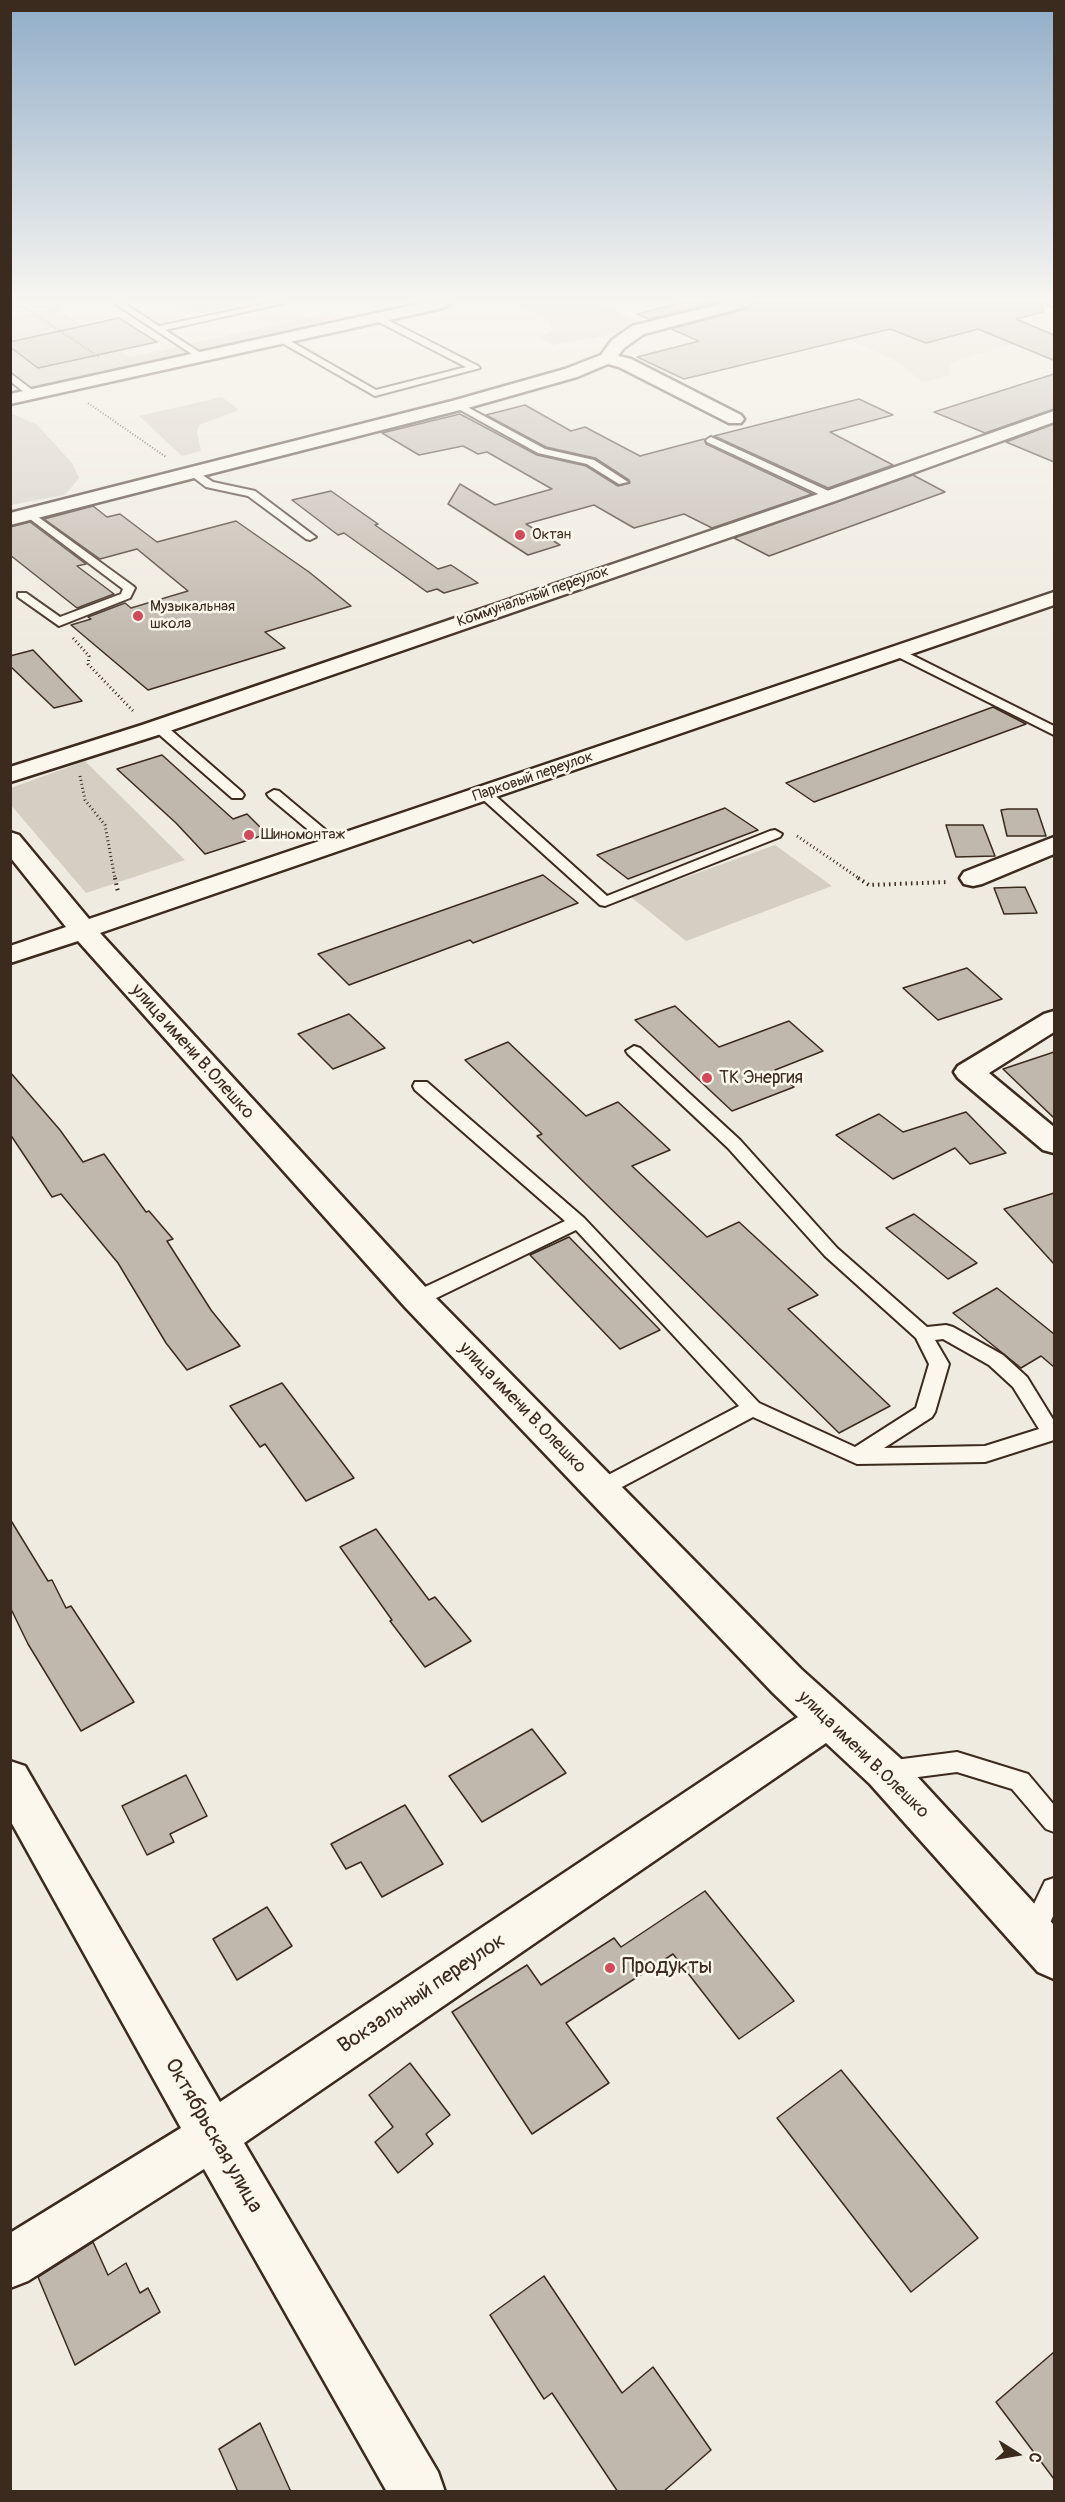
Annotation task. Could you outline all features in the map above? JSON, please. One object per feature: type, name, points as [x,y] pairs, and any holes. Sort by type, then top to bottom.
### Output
[{"type":"street","points":[[10,519],[399,420]]},
{"type":"street","name":"Коммунальный переулок","points":[[10,775],[154,728],[831,496],[1044,420]]},
{"type":"street","name":"Парковый переулок","points":[[10,955],[1054,598]]},
{"type":"street","name":"улица имени В.Олешко","points":[[10,840],[105,957],[417,1299],[788,1682],[885,1772],[1044,1945]]},
{"type":"street","points":[[973,878],[1054,845]]},
{"type":"street","points":[[1054,1020],[969,1072],[1054,1143]]},
{"type":"street","name":"Вокзальный переулок","points":[[10,2263],[212,2136],[829,1719]]},
{"type":"street","name":"Октябрьская улица","points":[[10,1779],[212,2136],[418,2492]]},
{"type":"lane","points":[[485,420],[542,451],[590,462],[623,482]]},
{"type":"lane","points":[[711,440],[831,496]]},
{"type":"lane","points":[[191,472],[210,485],[250,493],[310,537]]},
{"type":"lane","points":[[22,595],[59,622],[126,596],[129,588],[30,514]]},
{"type":"lane","points":[[898,652],[1054,731]]},
{"type":"lane","points":[[154,728],[237,795]]},
{"type":"lane","points":[[484,793],[605,902],[775,834]]},
{"type":"lane","points":[[274,795],[335,845]]},
{"type":"lane","points":[[634,1051],[734,1144],[831,1252],[923,1334],[939,1364],[925,1412],[857,1456]]},
{"type":"lane","points":[[421,1086],[578,1222],[753,1408],[857,1456],[985,1454],[1053,1432],[1020,1382],[996,1360],[946,1332],[923,1334]]},
{"type":"lane","points":[[417,1299],[578,1222]]},
{"type":"lane","points":[[600,1489],[753,1408]]},
{"type":"lane","points":[[885,1772],[957,1761],[1020,1780],[1054,1822]]},
{"type":"lane","points":[[1044,1945],[1054,1889]]},
{"type":"path","points":[[114,420],[191,472]]},
{"type":"path","points":[[59,622],[89,656],[88,664],[154,728]]},
{"type":"path","points":[[74,753],[85,800],[105,825],[123,916]]},
{"type":"path","points":[[775,834],[787,829],[869,885],[949,882],[973,878]]},
{"type":"shaded area","points":[[10,420],[26,420],[36,424],[72,463],[79,478],[65,495],[11,505]]},
{"type":"shaded area","points":[[143,420],[213,420],[199,425],[197,432],[201,451],[182,456]]},
{"type":"shaded area","points":[[85,761],[185,860],[86,893],[10,804],[11,788]]},
{"type":"shaded area","points":[[775,845],[832,886],[686,941],[631,897]]},
{"type":"building","points":[[436,420],[471,420],[537,455],[586,466],[618,486],[630,483],[629,480],[595,458],[546,447],[495,420],[551,420],[571,431],[585,427],[640,456],[704,439],[706,444],[812,494],[712,528],[684,514],[634,528],[594,505],[526,524],[560,545],[528,555],[448,504],[460,484],[495,505],[552,489],[487,452],[478,454],[463,446],[419,455],[382,433]]},
{"type":"building","points":[[778,420],[875,420],[830,432],[893,465],[828,488],[714,436]]},
{"type":"building","points":[[953,420],[1023,420],[985,433]]},
{"type":"building","points":[[1054,424],[1054,462],[1006,442]]},
{"type":"building","points":[[913,475],[945,492],[769,556],[734,538]]},
{"type":"building","points":[[331,491],[438,569],[451,565],[478,583],[444,593],[437,589],[427,592],[344,533],[338,535],[292,500]]},
{"type":"building","points":[[93,506],[107,517],[120,514],[157,542],[236,521],[309,572],[351,606],[265,632],[285,648],[148,690],[71,625],[91,619],[88,617],[125,603],[131,608],[188,591],[137,549],[100,559],[44,519]]},
{"type":"building","points":[[30,522],[86,564],[77,566],[114,594],[77,608],[10,555],[10,527]]},
{"type":"building","points":[[33,650],[82,701],[54,708],[10,666],[10,656]]},
{"type":"building","points":[[993,707],[1026,724],[814,802],[786,783]]},
{"type":"building","points":[[162,755],[233,819],[247,814],[267,834],[205,854],[176,823],[117,769]]},
{"type":"building","points":[[725,808],[758,830],[628,879],[597,855]]},
{"type":"building","points":[[1037,809],[1046,836],[1007,836],[1001,810]]},
{"type":"building","points":[[946,825],[983,825],[995,856],[956,857]]},
{"type":"building","points":[[543,875],[578,903],[473,943],[470,940],[349,985],[318,954]]},
{"type":"building","points":[[1025,887],[1037,913],[1004,914],[994,888]]},
{"type":"building","points":[[967,968],[1002,999],[938,1020],[903,988]]},
{"type":"building","points":[[675,1006],[719,1047],[789,1021],[823,1051],[775,1070],[794,1087],[732,1111],[635,1020]]},
{"type":"building","points":[[349,1014],[385,1048],[333,1069],[298,1034]]},
{"type":"building","points":[[508,1042],[586,1116],[618,1102],[670,1150],[632,1166],[707,1237],[739,1222],[818,1295],[788,1309],[890,1406],[839,1433],[537,1136],[542,1134],[465,1060]]},
{"type":"building","points":[[1054,1052],[1054,1118],[1003,1069]]},
{"type":"building","points":[[10,1072],[60,1130],[83,1162],[104,1154],[146,1212],[149,1211],[173,1239],[167,1241],[211,1310],[240,1346],[187,1370],[166,1343],[118,1263],[61,1194],[52,1197],[10,1134]]},
{"type":"building","points":[[966,1112],[1006,1153],[970,1164],[955,1148],[893,1179],[836,1135],[879,1114],[903,1132]]},
{"type":"building","points":[[1054,1193],[1054,1264],[1004,1209]]},
{"type":"building","points":[[914,1214],[977,1263],[948,1279],[886,1228]]},
{"type":"building","points":[[569,1237],[660,1330],[620,1349],[530,1255]]},
{"type":"building","points":[[997,1288],[1054,1334],[1054,1367],[1041,1356],[1021,1368],[953,1313]]},
{"type":"building","points":[[282,1383],[354,1478],[306,1501],[265,1444],[260,1447],[230,1406]]},
{"type":"building","points":[[10,1519],[48,1581],[52,1580],[66,1608],[71,1606],[134,1702],[81,1731],[28,1644],[10,1607]]},
{"type":"building","points":[[376,1529],[429,1600],[435,1597],[471,1641],[425,1667],[390,1621],[392,1620],[340,1547]]},
{"type":"building","points":[[532,1729],[566,1773],[482,1822],[449,1776]]},
{"type":"building","points":[[186,1775],[207,1816],[170,1834],[174,1842],[147,1855],[122,1806]]},
{"type":"building","points":[[405,1805],[443,1864],[382,1897],[361,1862],[346,1869],[331,1844]]},
{"type":"building","points":[[705,1891],[794,2001],[739,2039],[673,1954],[566,2023],[609,2083],[532,2134],[452,2012],[527,1965],[541,1985],[614,1938],[621,1947]]},
{"type":"building","points":[[267,1907],[292,1946],[237,1980],[213,1939]]},
{"type":"building","points":[[410,2063],[450,2115],[426,2134],[433,2144],[398,2173],[375,2142],[393,2127],[369,2095]]},
{"type":"building","points":[[841,2070],[978,2238],[911,2292],[777,2118]]},
{"type":"building","points":[[93,2242],[108,2275],[126,2263],[140,2293],[148,2288],[160,2312],[75,2365],[38,2277]]},
{"type":"building","points":[[544,2276],[622,2393],[653,2367],[711,2450],[663,2492],[618,2492],[552,2393],[544,2399],[490,2315]]},
{"type":"building","points":[[1054,2352],[1054,2479],[996,2402]]},
{"type":"building","points":[[260,2423],[291,2492],[238,2492],[219,2449]]},
{"type":"place","name":"Октан","points":[[520,535]]},
{"type":"place","name":"Музыкальная школа","points":[[138,616]]},
{"type":"place","name":"Шиномонтаж","points":[[249,835]]},
{"type":"place","name":"ТК Энергия","points":[[707,1078]]},
{"type":"place","name":"Продукты","points":[[610,1968]]}]
